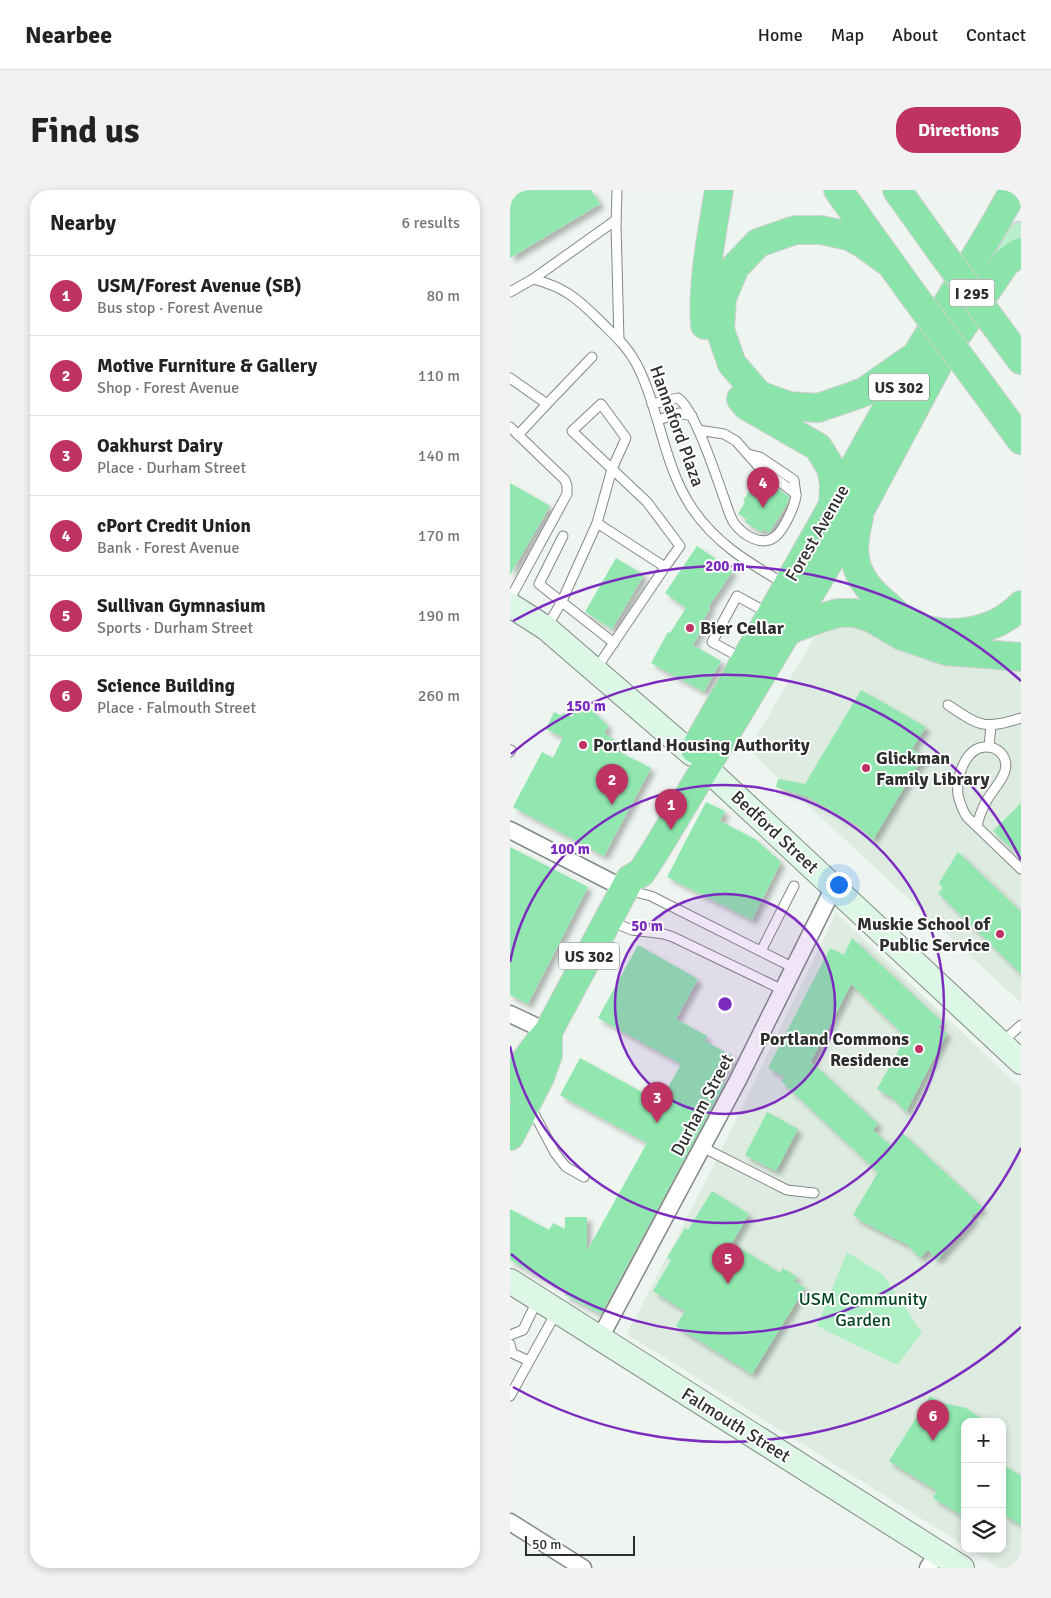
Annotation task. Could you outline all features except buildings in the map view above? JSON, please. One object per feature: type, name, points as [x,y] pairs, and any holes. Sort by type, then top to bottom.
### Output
[{"type":"highway","points":[[719,190],[706,274],[704,311],[706,347],[721,379],[747,406],[818,447],[831,468],[834,484],[833,504]]},
{"type":"highway","name":"I 295","points":[[838,190],[1021,440]]},
{"type":"highway","name":"I 295","points":[[897,190],[942,253],[1011,342],[1021,360]]},
{"type":"highway","name":"Forest Avenue","points":[[510,1136],[519,1095],[540,1077],[548,1055],[548,1032],[627,884],[641,873],[656,850],[744,660],[778,623],[787,585],[916,356],[1014,190]]},
{"type":"highway","points":[[891,264],[873,250],[849,236],[822,230],[795,230],[758,243],[735,267],[722,298],[720,330],[732,364],[759,395],[789,406],[818,408],[864,392],[916,356]]},
{"type":"highway","name":"Forest Avenue","points":[[698,760],[778,623],[863,505],[942,357],[1014,257]]},
{"type":"highway","points":[[863,505],[854,539],[856,563],[866,585],[880,600],[903,619],[929,630],[952,633],[966,632],[999,622],[1021,605]]},
{"type":"highway","points":[[778,623],[820,618],[838,613],[855,613],[871,618],[902,636],[946,651],[1021,657]]},
{"type":"main road","name":"Forest Avenue","points":[[1014,257],[1021,235]]},
{"type":"street","name":"Bedford Street","points":[[510,605],[546,628],[698,760],[1021,1062]]},
{"type":"street","points":[[510,830],[627,884]]},
{"type":"street","name":"Durham Street","points":[[600,1338],[702,1147],[834,887]]},
{"type":"street","points":[[510,1014],[548,1032]]},
{"type":"street","name":"Falmouth Street","points":[[510,1281],[600,1338],[933,1560],[962,1568]]},
{"type":"street","points":[[510,1522],[583,1568]]},
{"type":"lane","points":[[618,190],[616,220],[619,340]]},
{"type":"lane","points":[[510,292],[533,279],[616,220]]},
{"type":"lane","name":"Hannaford Plaza","points":[[533,279],[553,284],[578,300],[625,346],[636,363],[658,420],[680,487],[690,506],[703,525],[739,556],[787,585]]},
{"type":"lane","points":[[518,435],[592,356]]},
{"type":"lane","points":[[510,378],[547,404]]},
{"type":"lane","points":[[652,404],[678,398],[684,403],[698,430],[734,522],[742,531],[756,540],[764,542],[772,539],[778,534],[795,503],[796,495],[758,467],[736,441],[724,434],[698,430]]},
{"type":"lane","points":[[546,628],[562,601],[597,523],[612,469],[626,438],[601,404],[572,431],[612,469],[647,502],[680,546],[596,670]]},
{"type":"lane","points":[[658,420],[679,413],[692,416]]},
{"type":"lane","points":[[510,427],[565,480],[567,486],[567,494],[510,599]]},
{"type":"lane","points":[[597,523],[665,567]]},
{"type":"lane","points":[[563,536],[540,584],[614,643]]},
{"type":"lane","points":[[744,660],[712,642],[738,596],[778,623]]},
{"type":"lane","points":[[948,705],[972,721],[991,726],[1021,718]]},
{"type":"lane","points":[[989,747],[991,726]]},
{"type":"lane","points":[[977,826],[980,812],[1004,776],[1006,767],[1005,758],[1000,751],[989,747],[976,749],[969,755],[959,778],[958,794],[961,808],[983,834],[1021,868]]},
{"type":"lane","points":[[627,884],[794,968]]},
{"type":"lane","points":[[761,951],[794,886]]},
{"type":"lane","points":[[608,920],[632,930],[673,937],[783,990]]},
{"type":"lane","points":[[1001,1043],[1021,1025]]},
{"type":"lane","points":[[519,1095],[537,1117],[555,1153],[566,1167],[584,1177]]},
{"type":"lane","points":[[702,1147],[787,1190],[814,1193]]},
{"type":"lane","points":[[510,1335],[523,1330],[547,1305]]},
{"type":"lane","points":[[510,1396],[529,1361],[547,1305]]},
{"type":"lane","points":[[510,1344],[511,1354],[529,1361]]},
{"type":"shaded area","points":[[846,623],[1021,666],[1021,1003],[759,760],[755,754],[754,744],[756,737],[814,638],[822,633],[824,627]]},
{"type":"shaded area","points":[[836,913],[1021,1088],[1021,1568],[1000,1568],[977,1553],[1006,1553],[1006,1418],[961,1418],[961,1543],[627,1334],[712,1169]]},
{"type":"green space","name":"USM Community Garden","points":[[847,1252],[883,1275],[922,1333],[897,1365],[817,1326]]},
{"type":"place","name":"cPort Credit Union","points":[[763,508]]},
{"type":"place","name":"Bier Cellar","points":[[690,628]]},
{"type":"place","name":"Portland Housing Authority","points":[[583,745]]},
{"type":"place","name":"Glickman Family Library","points":[[866,768]]},
{"type":"place","name":"Motive Furniture & Gallery","points":[[612,805]]},
{"type":"place","name":"USM/Forest Avenue (SB)","points":[[671,830]]},
{"type":"place","name":"Muskie School of Public Service","points":[[1000,934]]},
{"type":"place","name":"Portland Commons Residence","points":[[919,1049]]},
{"type":"place","name":"Oakhurst Dairy","points":[[657,1123]]},
{"type":"place","name":"Sullivan Gymnasium","points":[[728,1284]]},
{"type":"place","name":"Science Building","points":[[933,1441]]}]
